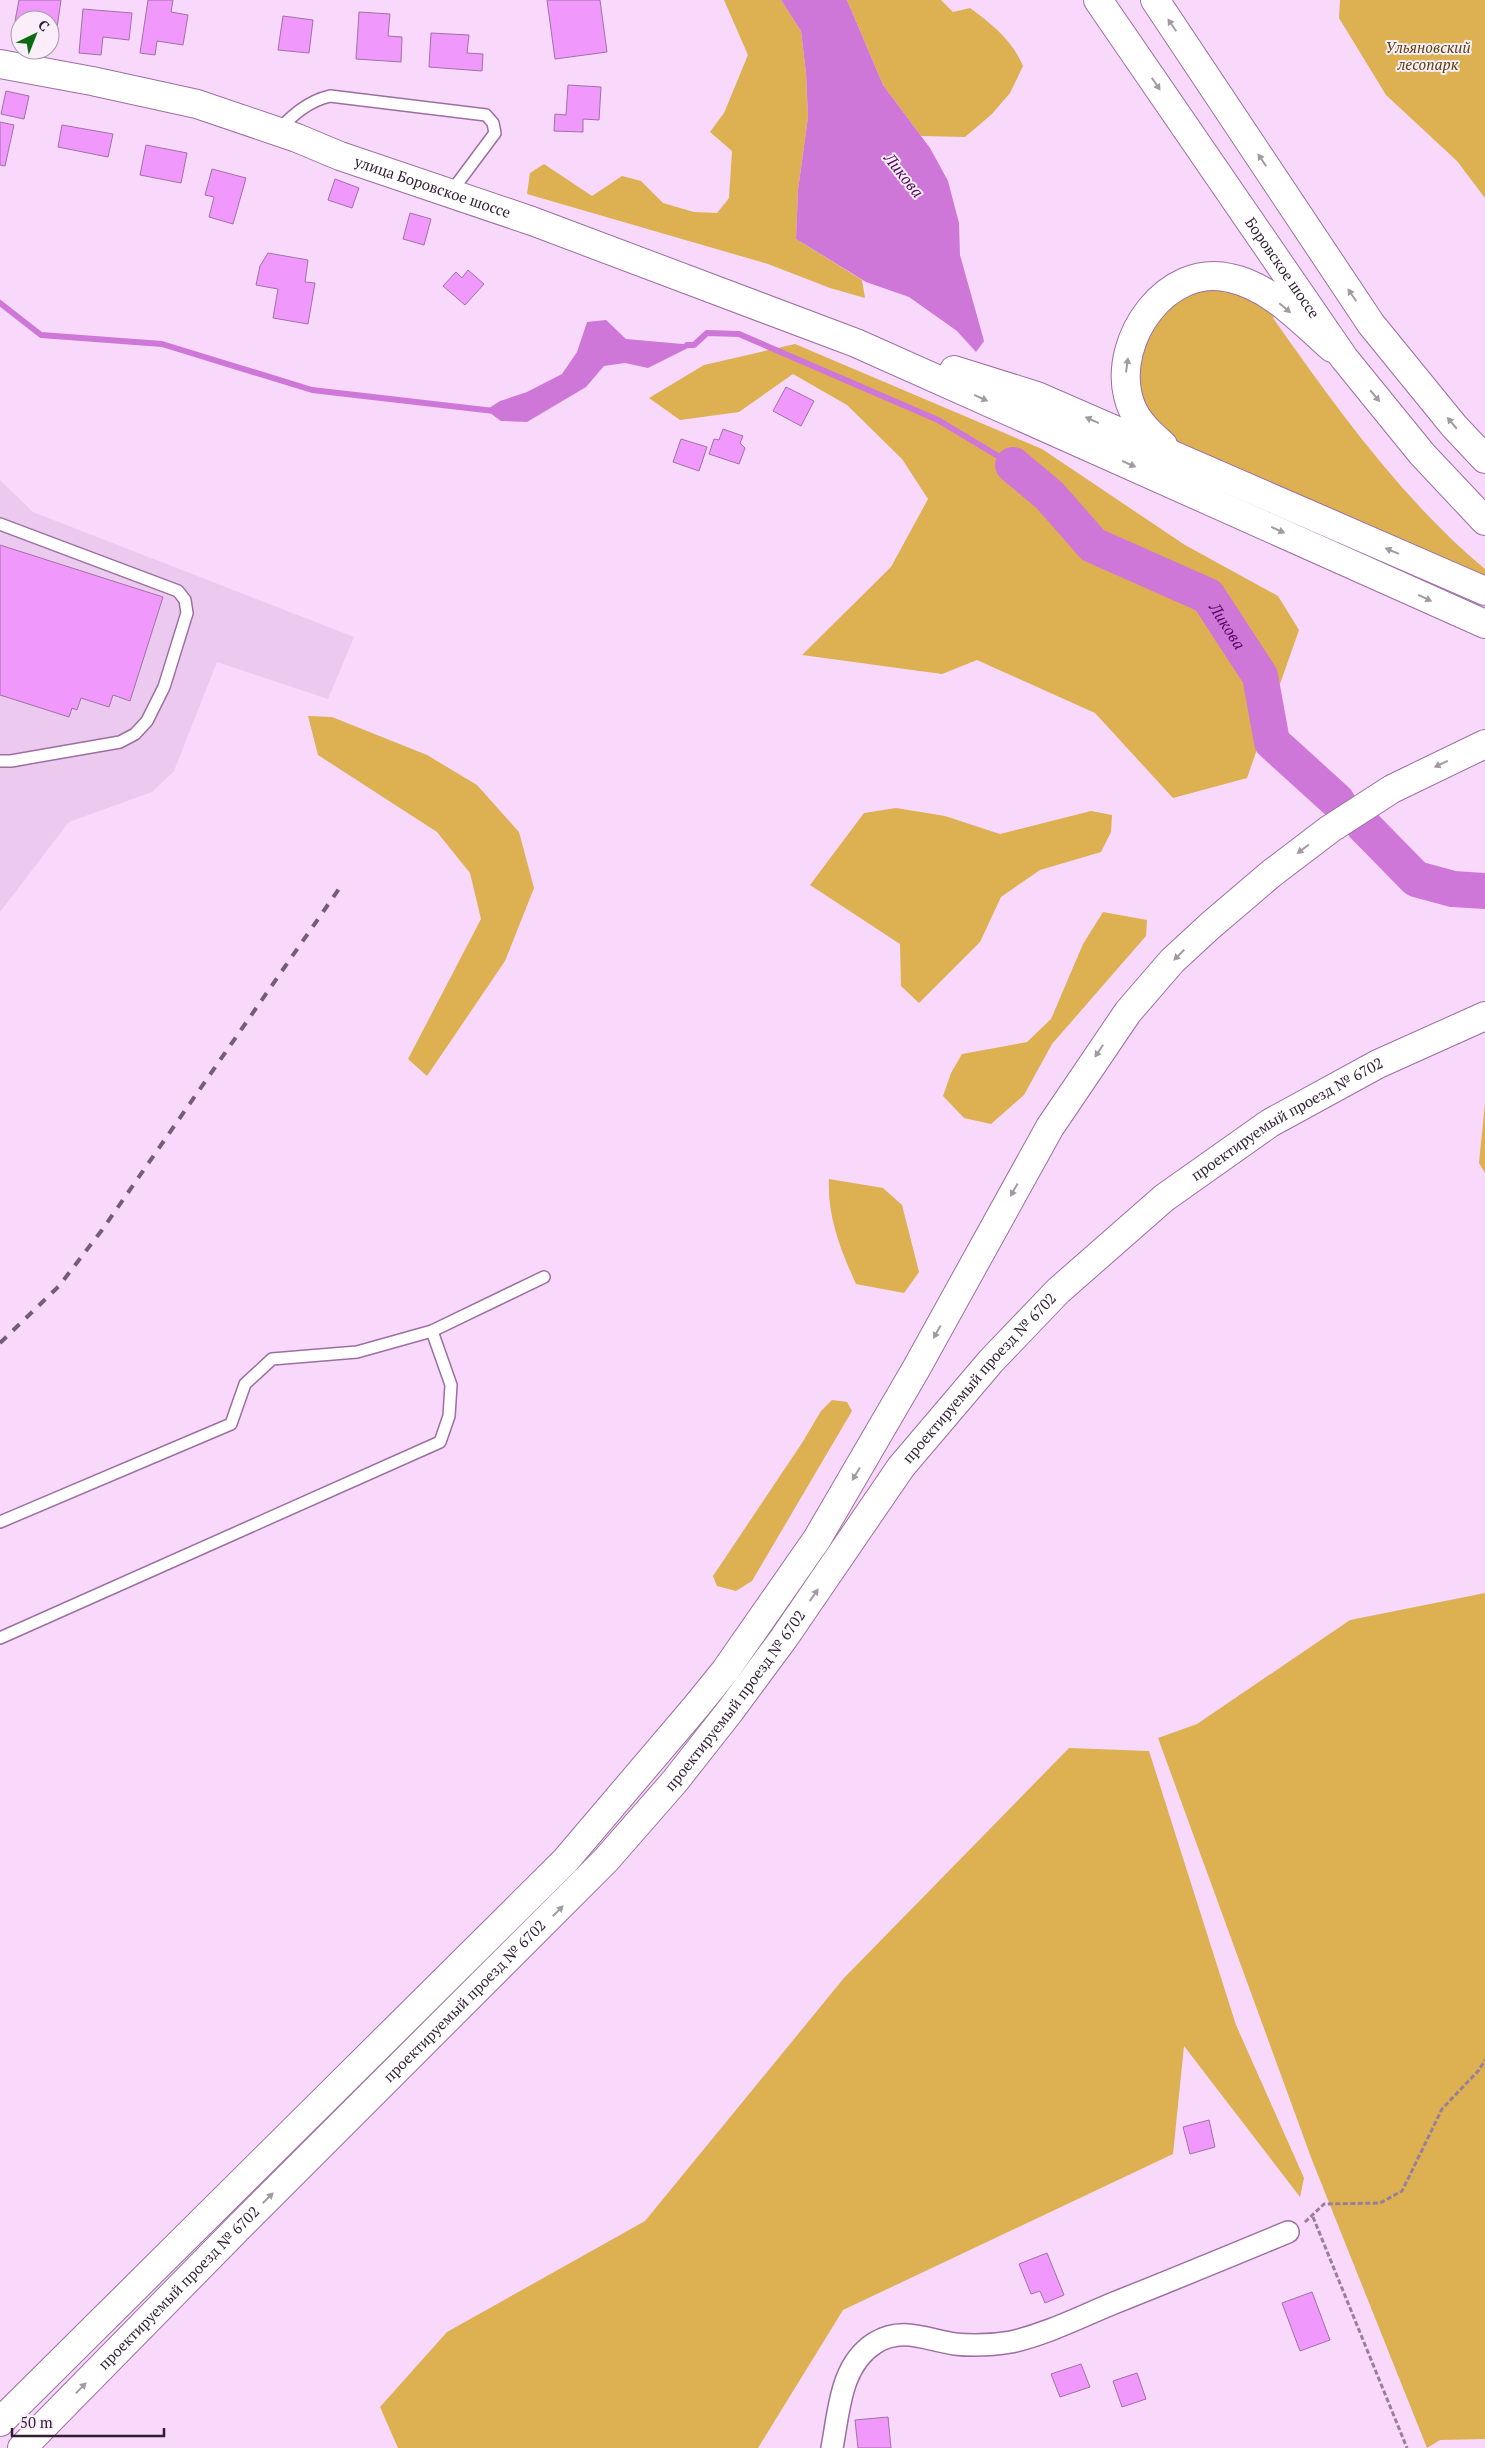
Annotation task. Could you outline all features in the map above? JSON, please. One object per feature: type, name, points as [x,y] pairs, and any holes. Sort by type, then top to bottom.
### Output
[{"type":"main road","name":"Боровское шоссе","points":[[1098,0],[1344,358],[1422,454],[1485,521]]},
{"type":"main road","points":[[1155,0],[1371,324],[1454,426],[1485,459]]},
{"type":"main road","name":"улица Боровское шоссе","points":[[0,64],[92,80],[197,104],[277,131],[340,156],[451,192],[856,343]]},
{"type":"main road","points":[[1248,489],[1163,444],[1137,420],[1128,398],[1125,380],[1132,341],[1145,315],[1161,297],[1182,285],[1206,278],[1227,277],[1244,282],[1279,303],[1344,358]]},
{"type":"main road","points":[[856,343],[1037,396],[1485,592]]},
{"type":"main road","points":[[856,343],[1485,624]]},
{"type":"main road","name":"проектируемый проезд № 6702","points":[[0,2422],[565,1861],[696,1708],[817,1539],[916,1369],[1050,1126],[1128,1012],[1190,944],[1238,901],[1299,852],[1359,808],[1392,789],[1485,744]]},
{"type":"main road","name":"проектируемый проезд № 6702","points":[[22,2448],[241,2225],[606,1860],[674,1781],[730,1711],[789,1630],[902,1467],[991,1361],[1058,1291],[1164,1198],[1270,1123],[1378,1064],[1485,1016]]},
{"type":"street","points":[[832,2448],[846,2380],[858,2359],[876,2343],[891,2336],[907,2334],[924,2336],[939,2342],[974,2345],[1026,2338],[1288,2232]]},
{"type":"lane","points":[[277,131],[294,114],[313,100],[330,96],[486,115],[493,123],[495,133],[451,192]]},
{"type":"lane","points":[[0,524],[178,591],[185,600],[187,613],[164,687],[147,721],[135,734],[120,742],[11,761],[0,761]]},
{"type":"lane","points":[[0,1522],[231,1424],[245,1384],[272,1359],[357,1352],[432,1330],[544,1277]]},
{"type":"lane","points":[[0,1638],[440,1442],[449,1416],[451,1385],[432,1330]]},
{"type":"path","points":[[1288,2232],[1312,2217],[1324,2204],[1380,2203],[1402,2191],[1442,2109],[1479,2070],[1485,2060]]},
{"type":"path","points":[[1312,2217],[1407,2448]]},
{"type":"shaded area","points":[[0,480],[33,512],[354,637],[328,699],[217,662],[174,771],[152,792],[69,822],[0,912]]},
{"type":"green space","points":[[724,0],[781,0],[801,31],[806,73],[808,117],[798,190],[796,239],[862,280],[865,298],[830,288],[768,264],[527,194],[530,173],[544,164],[592,196],[622,176],[641,181],[663,203],[694,212],[717,213],[729,198],[732,151],[710,132],[724,113],[748,55]]},
{"type":"green space","points":[[847,0],[941,0],[953,12],[970,8],[1007,40],[1023,66],[1010,93],[992,114],[965,137],[921,136],[883,85]]},
{"type":"green space","name":"Ульяновский лесопарк","points":[[1340,0],[1485,0],[1485,198],[1457,161],[1386,95],[1339,18]]},
{"type":"green space","points":[[1212,289],[1241,293],[1276,314],[1273,318],[1371,451],[1426,513],[1485,569],[1485,579],[1170,440],[1151,416],[1144,399],[1140,369],[1142,354],[1146,340],[1161,314],[1176,301]]},
{"type":"green space","points":[[795,344],[1042,449],[1185,545],[1278,596],[1299,630],[1247,778],[1173,798],[1095,713],[977,660],[942,674],[802,655],[891,567],[928,499],[902,459],[847,405],[793,374],[739,412],[680,420],[649,398],[704,365]]},
{"type":"green space","points":[[308,716],[332,717],[427,755],[477,785],[519,832],[534,888],[505,961],[427,1076],[408,1059],[481,919],[470,873],[437,832],[318,755]]},
{"type":"green space","points":[[896,808],[945,816],[1000,834],[1091,811],[1112,815],[1111,832],[1101,852],[1040,870],[1001,897],[980,942],[919,1003],[901,986],[900,944],[810,885],[864,813]]},
{"type":"green space","points":[[1103,912],[1147,920],[1146,936],[1052,1044],[1024,1095],[991,1124],[964,1118],[943,1096],[951,1073],[962,1054],[1027,1042],[1051,1019],[1083,944]]},
{"type":"green space","points":[[1485,1103],[1485,1173],[1479,1163]]},
{"type":"green space","points":[[829,1179],[883,1188],[902,1205],[919,1272],[904,1293],[856,1284],[836,1233],[830,1206]]},
{"type":"green space","points":[[832,1400],[847,1402],[852,1411],[752,1581],[736,1591],[717,1586],[713,1576],[802,1443],[821,1411]]},
{"type":"green space","points":[[1485,1593],[1485,2439],[1440,2440],[1427,2448],[1312,2160],[1158,1738],[1197,1724],[1350,1620]]},
{"type":"green space","points":[[1069,1748],[1149,1751],[1236,2025],[1304,2178],[1300,2197],[1184,2046],[1173,2154],[843,2310],[758,2448],[398,2448],[380,2407],[447,2332],[645,2221],[844,1978]]},
{"type":"water","points":[[781,0],[847,0],[883,85],[930,148],[948,181],[959,223],[960,255],[984,341],[976,352],[957,331],[909,297],[866,282],[796,239],[798,190],[808,117],[806,73],[801,31]]},
{"type":"water","points":[[606,320],[626,339],[694,345],[648,368],[625,363],[604,366],[586,387],[527,422],[501,421],[486,410],[500,401],[527,392],[562,374],[577,352],[587,322]]},
{"type":"building","points":[[19,0],[61,0],[60,10],[17,10]]},
{"type":"building","points":[[148,0],[173,0],[171,12],[188,15],[183,45],[157,41],[155,55],[140,53]]},
{"type":"building","points":[[547,0],[600,0],[607,52],[555,59]]},
{"type":"building","points":[[83,9],[132,13],[129,40],[103,37],[101,55],[79,53]]},
{"type":"building","points":[[359,12],[390,14],[388,36],[402,37],[401,62],[356,59]]},
{"type":"building","points":[[283,16],[313,20],[309,53],[278,50]]},
{"type":"building","points":[[431,33],[469,35],[467,53],[483,54],[482,71],[429,67]]},
{"type":"building","points":[[568,85],[601,87],[599,120],[583,119],[583,132],[554,131],[555,114],[566,115]]},
{"type":"building","points":[[6,91],[29,96],[24,119],[1,114]]},
{"type":"building","points":[[0,122],[14,125],[5,166],[0,165]]},
{"type":"building","points":[[62,125],[113,134],[108,157],[58,147]]},
{"type":"building","points":[[146,145],[187,153],[181,183],[140,175]]},
{"type":"building","points":[[212,169],[246,178],[233,224],[209,217],[214,197],[205,195]]},
{"type":"building","points":[[335,179],[359,188],[352,208],[328,200]]},
{"type":"building","points":[[410,213],[431,219],[424,245],[403,239]]},
{"type":"building","points":[[268,253],[308,260],[305,282],[315,283],[308,324],[273,318],[278,289],[256,285],[260,266]]},
{"type":"building","points":[[468,270],[484,284],[465,305],[443,286],[456,272],[462,278]]},
{"type":"building","points":[[786,387],[814,401],[801,426],[773,411]]},
{"type":"building","points":[[723,429],[743,436],[740,443],[745,448],[739,464],[709,454],[714,439],[719,440]]},
{"type":"building","points":[[681,439],[707,447],[699,471],[673,462]]},
{"type":"building","points":[[0,545],[163,597],[130,701],[113,695],[109,707],[81,698],[77,710],[72,708],[69,717],[0,695]]},
{"type":"building","points":[[1209,2120],[1215,2147],[1190,2154],[1183,2127]]},
{"type":"building","points":[[1047,2253],[1064,2295],[1045,2303],[1040,2291],[1031,2294],[1019,2264]]},
{"type":"building","points":[[1312,2292],[1330,2340],[1300,2351],[1282,2303]]},
{"type":"building","points":[[1081,2364],[1090,2387],[1060,2397],[1051,2374]]},
{"type":"building","points":[[1137,2373],[1146,2399],[1122,2407],[1113,2381]]},
{"type":"building","points":[[888,2417],[891,2448],[858,2448],[855,2420]]},
{"type":"waterway","points":[[0,303],[41,335],[162,344],[312,390],[494,411]]},
{"type":"waterway","points":[[687,345],[694,345],[707,333],[739,334],[938,420],[1013,465]]},
{"type":"waterway","name":"Ликова","points":[[1013,465],[1049,495],[1093,545],[1208,596],[1260,676],[1272,742],[1337,801]]},
{"type":"waterway","name":"Ликова","points":[[1364,826],[1416,879],[1453,889],[1485,891]]},
{"type":"railway","points":[[0,1343],[59,1286],[102,1230],[341,886]]}]
